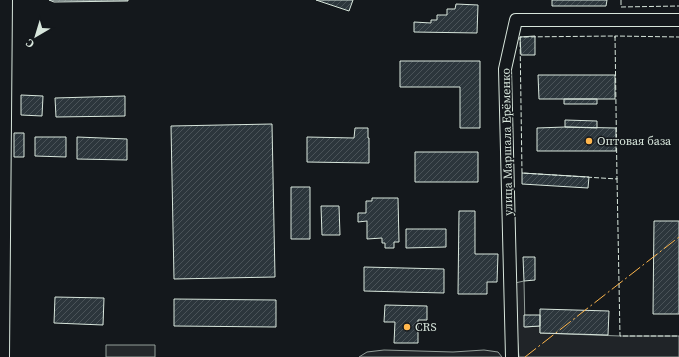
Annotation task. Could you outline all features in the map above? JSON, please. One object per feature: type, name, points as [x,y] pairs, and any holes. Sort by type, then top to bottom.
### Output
[{"type":"street","points":[[3,357],[6,0]]},
{"type":"street","name":"улица Маршала Ерёменко","points":[[512,357],[505,70],[516,20],[679,20]]},
{"type":"shaded area","points":[[524,281],[525,327],[540,326],[540,333],[620,336],[679,336],[679,357],[519,357],[516,327],[515,283]]},
{"type":"shaded area","points":[[106,345],[155,345],[155,357],[106,357]]},
{"type":"shaded area","points":[[384,350],[453,352],[484,350],[498,352],[502,357],[359,357],[367,352]]},
{"type":"building","points":[[49,0],[128,0],[128,1],[54,2]]},
{"type":"building","points":[[316,0],[353,0],[349,11]]},
{"type":"building","points":[[552,0],[607,0],[606,6],[552,6]]},
{"type":"building","points":[[456,4],[478,5],[477,33],[414,32],[414,22],[431,23],[431,20],[437,20],[437,15],[447,15],[447,9],[455,9]]},
{"type":"building","points":[[535,36],[535,55],[521,55],[520,37]]},
{"type":"building","points":[[400,61],[480,61],[480,128],[460,128],[460,87],[400,87]]},
{"type":"building","points":[[538,75],[615,75],[615,99],[539,99]]},
{"type":"building","points":[[21,95],[43,96],[42,116],[21,115]]},
{"type":"building","points":[[125,96],[125,116],[56,117],[55,98]]},
{"type":"building","points":[[564,99],[597,99],[597,104],[564,104]]},
{"type":"building","points":[[565,120],[597,121],[597,128],[565,127]]},
{"type":"building","points":[[272,124],[275,277],[174,279],[171,126]]},
{"type":"building","points":[[355,128],[368,128],[369,163],[307,162],[307,137],[354,138]]},
{"type":"building","points":[[537,128],[616,128],[616,151],[537,151]]},
{"type":"building","points":[[14,133],[24,133],[24,157],[14,157]]},
{"type":"building","points":[[35,137],[66,137],[66,157],[35,156]]},
{"type":"building","points":[[77,137],[127,139],[127,160],[77,159]]},
{"type":"building","points":[[415,152],[478,152],[478,182],[415,182]]},
{"type":"building","points":[[522,173],[589,177],[588,188],[522,184]]},
{"type":"building","points":[[291,187],[310,187],[310,239],[291,239]]},
{"type":"building","points":[[372,198],[398,198],[399,242],[394,242],[394,248],[385,248],[385,243],[382,243],[382,238],[367,239],[367,221],[358,222],[358,213],[366,213],[366,201],[372,201]]},
{"type":"building","points":[[321,206],[339,206],[340,235],[322,235]]},
{"type":"building","points":[[459,211],[475,211],[475,254],[498,254],[497,282],[487,282],[487,294],[458,294]]},
{"type":"building","points":[[654,221],[679,221],[679,314],[653,314]]},
{"type":"building","points":[[406,229],[446,229],[446,247],[406,248]]},
{"type":"building","points":[[523,257],[535,257],[535,280],[524,281]]},
{"type":"building","points":[[364,267],[444,269],[444,293],[364,291]]},
{"type":"building","points":[[55,297],[104,298],[103,325],[54,323]]},
{"type":"building","points":[[174,299],[276,300],[276,327],[174,326]]},
{"type":"building","points":[[385,305],[427,306],[427,320],[418,320],[418,343],[394,343],[395,322],[384,322]]},
{"type":"building","points":[[540,309],[609,311],[608,335],[540,333]]},
{"type":"building","points":[[524,315],[540,315],[540,326],[524,327]]},
{"type":"fence","points":[[621,0],[621,7],[679,6]]},
{"type":"fence","points":[[615,36],[617,179],[522,173],[520,37],[615,36]]},
{"type":"fence","points":[[615,38],[615,36],[679,37]]},
{"type":"fence","points":[[617,178],[620,336],[679,336]]},
{"type":"power","points":[[525,357],[679,237]]},
{"type":"place","name":"Оптовая база","points":[[589,141]]},
{"type":"place","name":"CRS","points":[[407,327]]}]
